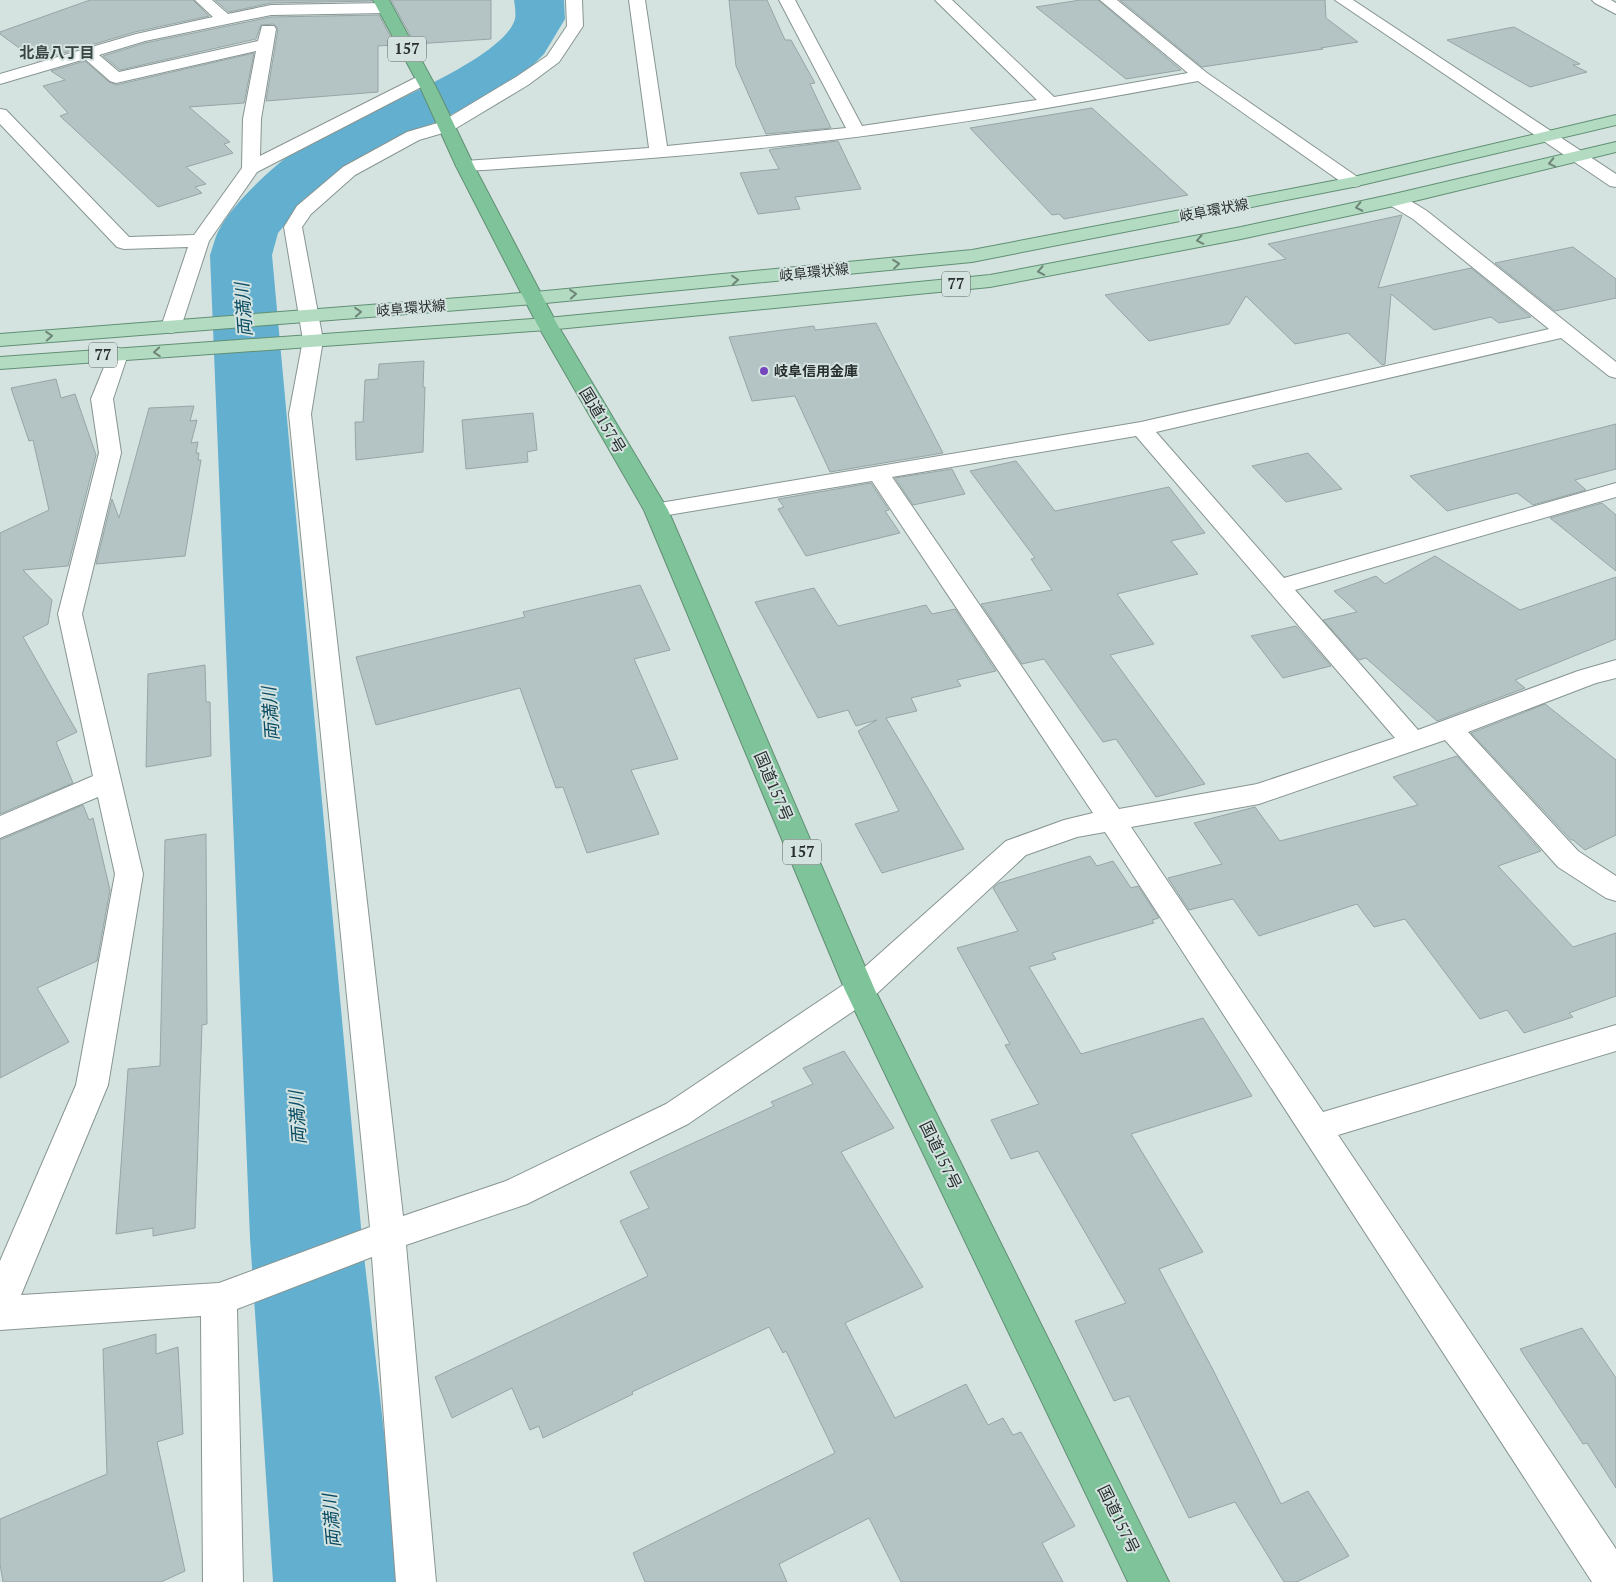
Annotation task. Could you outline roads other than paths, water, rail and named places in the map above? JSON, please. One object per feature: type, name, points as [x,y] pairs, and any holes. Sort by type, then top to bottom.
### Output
[{"type":"highway","name":"国道157号","points":[[383,4],[547,324],[656,510],[860,990],[1149,1582]]},
{"type":"main road","name":"岐阜環状線","points":[[0,363],[284,342],[311,328],[535,298],[972,256],[1353,182],[1616,120]]},
{"type":"main road","name":"岐阜環状線","points":[[0,340],[276,319],[311,328],[547,324],[990,281],[1241,233],[1394,200],[1616,147]]},
{"type":"street","points":[[203,0],[225,20]]},
{"type":"street","points":[[416,1582],[373,1242],[300,414],[311,328],[293,227],[304,210],[348,171],[443,120],[522,81],[553,59],[575,26],[574,0]]},
{"type":"street","points":[[637,0],[658,153]]},
{"type":"street","points":[[788,0],[857,132]]},
{"type":"street","points":[[943,0],[1051,104]]},
{"type":"street","points":[[1108,0],[1201,76],[1353,182]]},
{"type":"street","points":[[1343,0],[1548,137],[1580,156],[1616,182]]},
{"type":"street","points":[[1600,0],[1616,10]]},
{"type":"street","points":[[0,80],[142,37],[225,20],[273,5],[383,4]]},
{"type":"street","points":[[251,168],[252,119],[273,5]]},
{"type":"street","points":[[88,53],[116,78],[266,44]]},
{"type":"street","points":[[465,166],[658,153],[857,132],[1051,104],[1201,76]]},
{"type":"street","points":[[171,327],[200,241],[251,168],[426,85]]},
{"type":"street","points":[[0,114],[124,243],[200,241]]},
{"type":"street","points":[[1394,200],[1420,215],[1616,372]]},
{"type":"street","points":[[656,510],[1141,429],[1565,331]]},
{"type":"street","points":[[0,1302],[92,1085],[129,874],[70,614],[110,453],[102,399],[118,354]]},
{"type":"street","points":[[1141,429],[1413,742]]},
{"type":"street","points":[[878,472],[1112,820],[1615,1582]]},
{"type":"street","points":[[1278,587],[1616,490]]},
{"type":"street","points":[[0,1312],[232,1295],[373,1242],[515,1193],[678,1114],[860,990],[1016,848],[1074,827],[1259,794],[1413,742],[1587,676],[1616,669]]},
{"type":"street","points":[[1449,728],[1568,859],[1616,890]]},
{"type":"street","points":[[0,828],[108,781]]},
{"type":"street","points":[[1315,1128],[1616,1038]]},
{"type":"street","points":[[223,1582],[232,1295]]},
{"type":"waterway","name":"両満川","points":[[337,1582],[306,1238],[241,255],[249,230],[284,189],[324,157],[371,132],[458,91],[502,66],[526,43],[540,19],[539,0]]},
{"type":"place","name":"岐阜信用金庫","points":[[764,371]]},
{"type":"district","name":"北島八丁目","points":[[57,53]]}]
